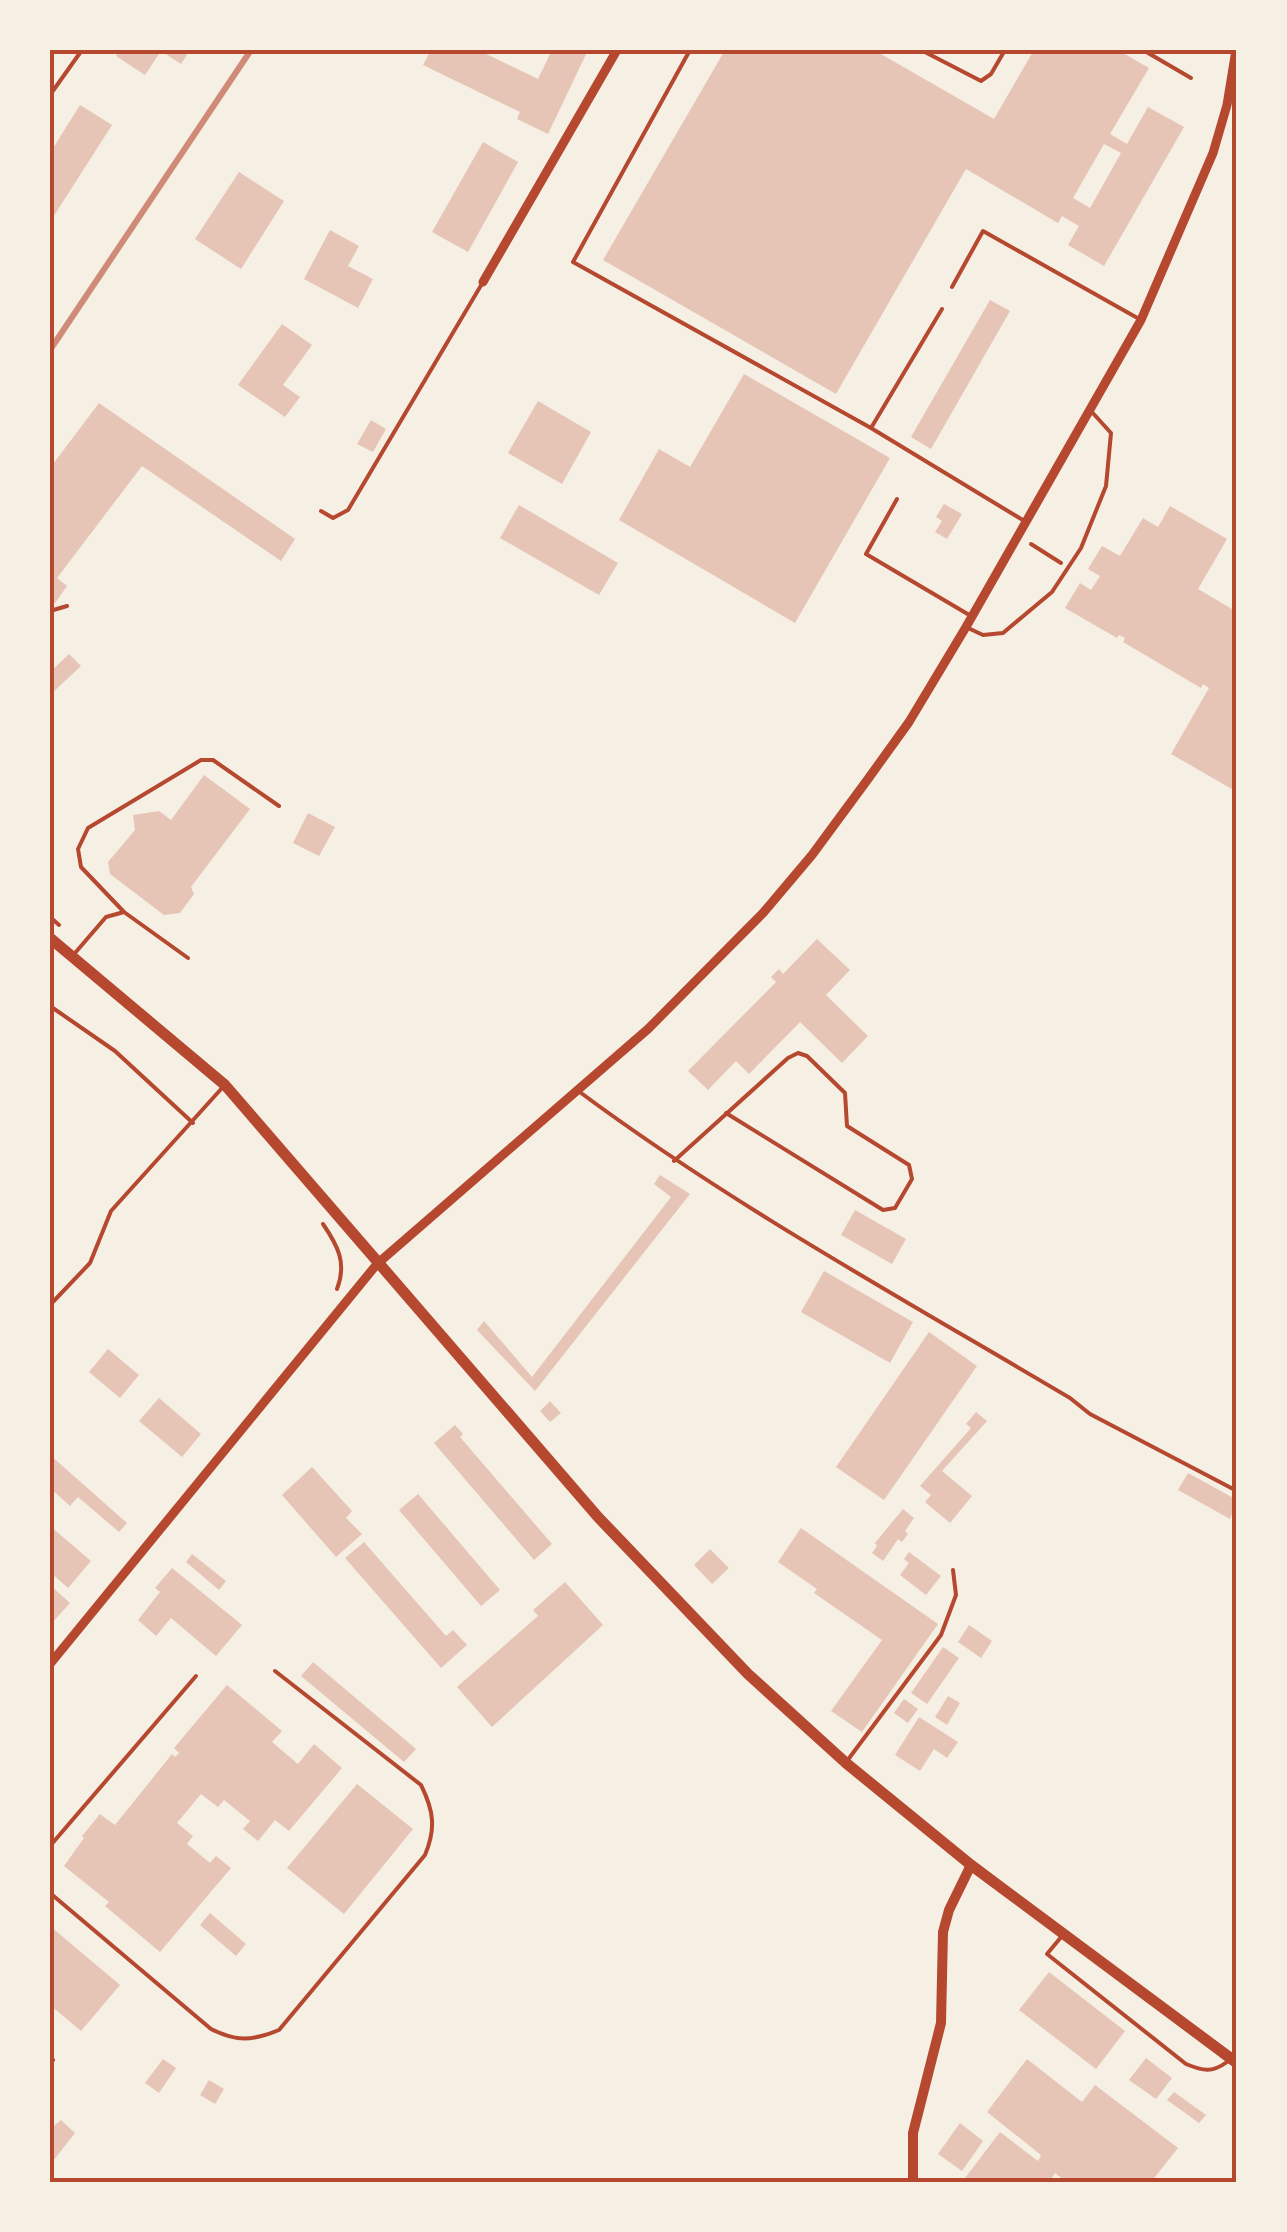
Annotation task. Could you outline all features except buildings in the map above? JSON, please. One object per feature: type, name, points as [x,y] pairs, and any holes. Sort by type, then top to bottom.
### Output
[{"type":"main road","points":[[50,938],[225,1085],[598,1517],[748,1674],[846,1763],[970,1866],[1234,2061]]},
{"type":"street","points":[[482,282],[617,50]]},
{"type":"street","points":[[50,1664],[377,1264],[648,1030],[812,855],[909,722],[1141,320],[1213,154],[1227,105],[1236,50]]},
{"type":"street","points":[[913,2182],[913,2133],[941,2023],[944,1932],[949,1910],[970,1866]]},
{"type":"lane","points":[[50,95],[82,50]]},
{"type":"lane","points":[[690,50],[573,262],[871,428],[1026,522]]},
{"type":"lane","points":[[922,50],[981,82],[991,74],[1005,50]]},
{"type":"lane","points":[[1143,50],[1191,78]]},
{"type":"lane","points":[[952,286],[983,231],[1141,320]]},
{"type":"lane","points":[[321,510],[332,518],[348,510],[482,282]]},
{"type":"lane","points":[[871,428],[942,308]]},
{"type":"lane","points":[[966,627],[983,635],[1003,633],[1052,592],[1081,548],[1106,486],[1111,433],[1091,411]]},
{"type":"lane","points":[[897,500],[866,554],[972,616]]},
{"type":"lane","points":[[50,612],[67,606]]},
{"type":"lane","points":[[188,958],[124,912],[82,867],[78,850],[88,828],[201,760],[213,760],[279,806]]},
{"type":"lane","points":[[72,956],[106,918],[124,912]]},
{"type":"lane","points":[[50,1006],[115,1051],[193,1122]]},
{"type":"lane","points":[[674,1161],[726,1112],[798,1053],[808,1056],[844,1093],[847,1126],[910,1166],[912,1179],[894,1208],[883,1210],[726,1112]]},
{"type":"lane","points":[[50,1305],[90,1263],[111,1211],[225,1085]]},
{"type":"lane","points":[[577,1090],[732,1199],[1070,1398],[1090,1414],[1237,1491]]},
{"type":"lane","points":[[846,1763],[941,1635],[956,1595],[953,1570]]},
{"type":"lane","points":[[50,1893],[211,2029],[232,2040],[255,2040],[278,2030],[425,1855],[434,1834],[432,1806],[421,1786],[274,1671]]},
{"type":"lane","points":[[50,1846],[196,1676]]},
{"type":"lane","points":[[1063,1934],[1048,1954],[1186,2064],[1202,2071],[1216,2070],[1234,2061]]},
{"type":"path","points":[[1018,537],[1068,567]]},
{"type":"path","points":[[314,1212],[336,1243],[343,1264],[336,1291]]},
{"type":"railway","points":[[50,350],[251,50]]}]
